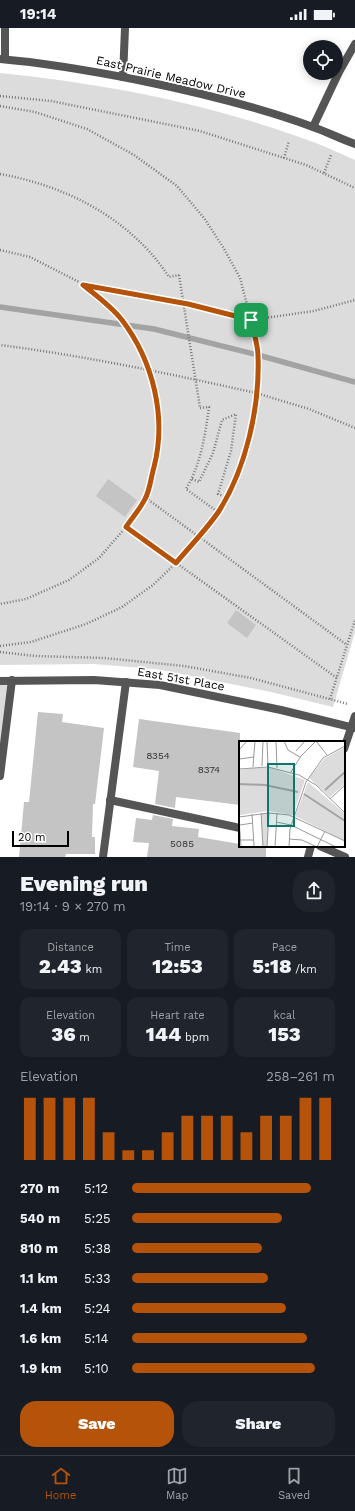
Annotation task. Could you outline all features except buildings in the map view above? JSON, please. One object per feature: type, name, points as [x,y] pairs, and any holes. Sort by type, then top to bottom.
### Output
[{"type":"street","points":[[2,59],[5,28]]},
{"type":"street","points":[[123,77],[126,28]]},
{"type":"street","points":[[313,127],[338,72],[355,44]]},
{"type":"street","name":"East Prairie Meadow Drive","points":[[2,59],[53,65],[177,88],[248,106],[313,127],[355,144]]},
{"type":"street","points":[[0,776],[12,680]]},
{"type":"street","name":"East 51st Place","points":[[0,681],[94,680],[160,685],[281,710],[353,728]]},
{"type":"street","points":[[103,857],[126,682]]},
{"type":"street","points":[[345,747],[353,728],[355,716]]},
{"type":"street","points":[[110,800],[239,828]]},
{"type":"street","points":[[308,857],[311,847]]},
{"type":"street","points":[[322,847],[345,857]]},
{"type":"path","points":[[0,96],[51,101],[200,131],[306,165],[355,188]]},
{"type":"path","points":[[0,106],[35,112],[87,129],[134,155],[177,186],[204,218],[223,247],[240,278],[258,355],[256,393],[250,434],[237,473],[218,512],[176,563],[153,585],[122,607],[86,624],[31,642],[0,646]]},
{"type":"path","points":[[284,158],[289,141]]},
{"type":"path","points":[[324,173],[331,155]]},
{"type":"path","points":[[0,174],[25,178],[79,198],[124,227],[144,245],[161,264],[168,277],[179,275],[200,408],[209,407],[203,449],[192,479],[186,489],[218,512]]},
{"type":"path","points":[[0,250],[30,257],[83,285],[105,302],[121,320],[138,345],[149,369],[159,413],[157,454],[146,498],[126,527],[99,558],[69,580],[26,599],[0,604]]},
{"type":"path","points":[[83,285],[188,304],[251,320],[314,311],[355,300]]},
{"type":"path","points":[[0,345],[58,352],[149,369],[256,393],[309,409],[355,428]]},
{"type":"path","points":[[192,479],[199,482],[213,453],[222,420],[236,414],[231,451],[218,494],[226,497]]},
{"type":"path","points":[[146,498],[347,645]]},
{"type":"path","points":[[126,527],[337,678]]},
{"type":"path","points":[[330,699],[355,620]]},
{"type":"path","points":[[0,652],[35,656],[104,658],[184,666],[251,678],[349,705]]},
{"type":"shaded area","points":[[0,73],[76,82],[153,96],[229,114],[315,143],[355,160],[355,632],[333,707],[271,692],[156,669],[93,664],[0,665]]},
{"type":"shaded area","points":[[12,680],[0,776],[0,681]]},
{"type":"waterway","points":[[0,307],[154,329],[258,355],[355,382]]},
{"type":"route","points":[[83,285],[188,304],[251,320],[258,355],[256,393],[250,434],[237,473],[218,512],[176,563],[126,527],[146,498],[157,454],[159,413],[149,369],[138,345],[121,320],[105,302],[83,285]]}]
